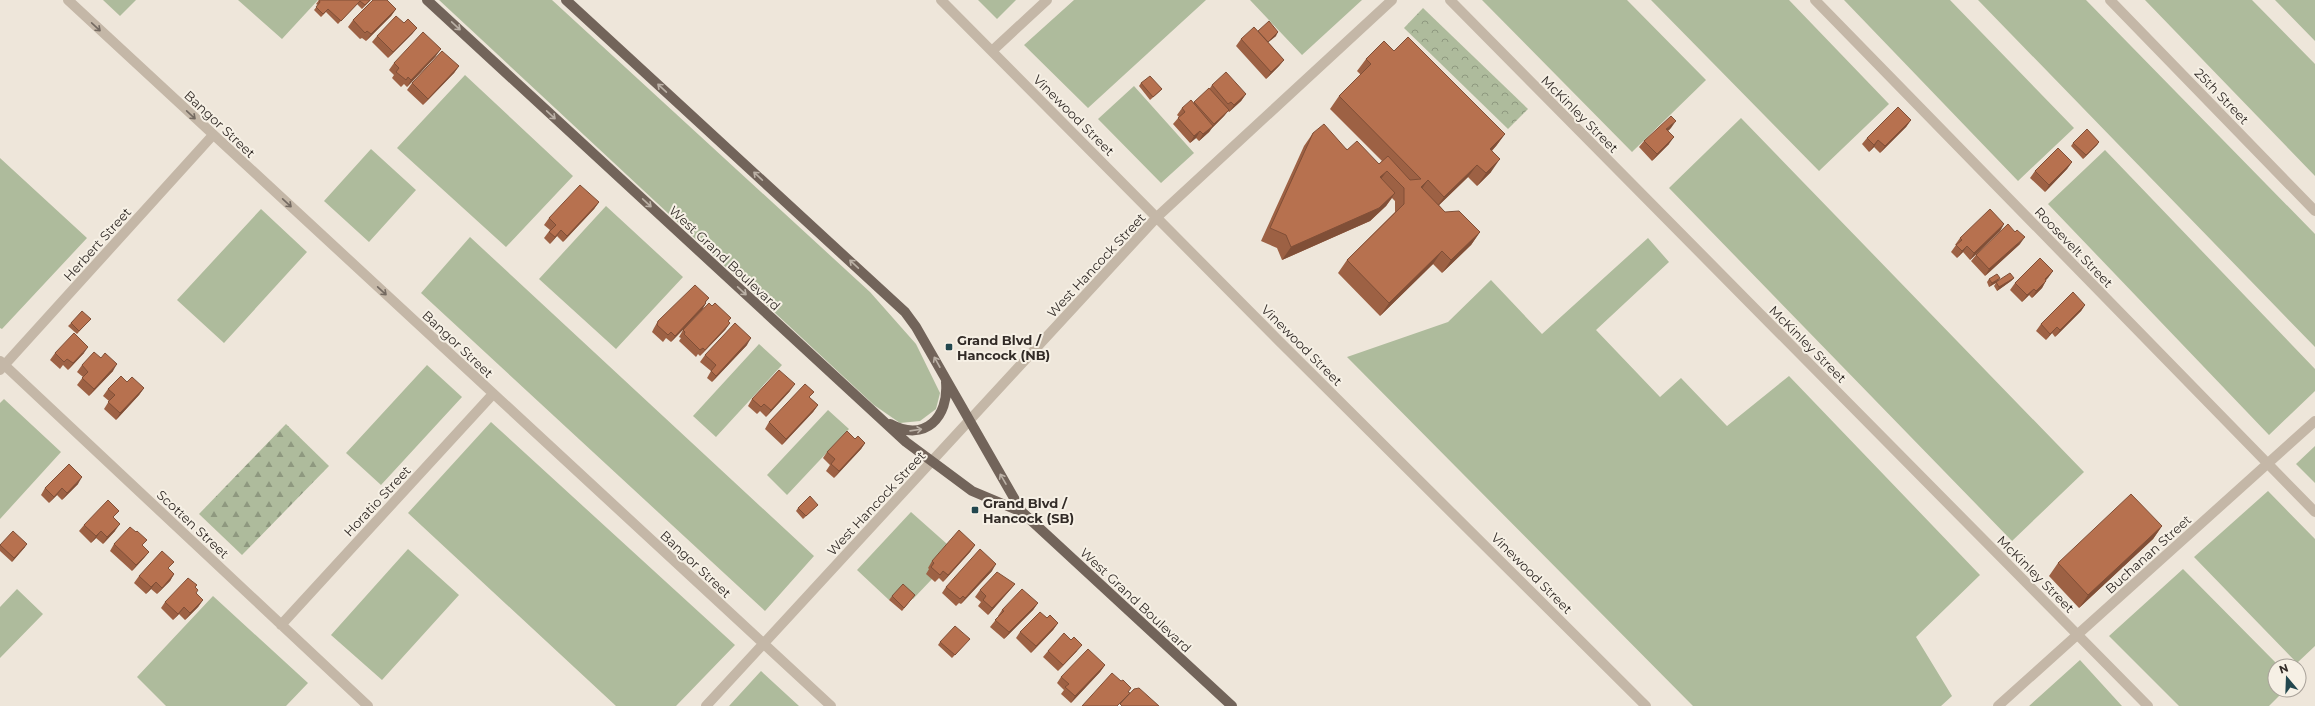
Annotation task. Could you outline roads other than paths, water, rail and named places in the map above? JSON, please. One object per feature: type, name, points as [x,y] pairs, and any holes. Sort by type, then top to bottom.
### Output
[{"type":"main road","name":"West Grand Boulevard","points":[[427,0],[906,442],[972,491],[1022,512]]},
{"type":"main road","name":"West Grand Boulevard","points":[[566,0],[892,299],[916,327],[1022,512],[1232,706]]},
{"type":"main road","points":[[880,418],[897,428],[911,432],[925,429],[936,419],[946,403],[946,380]]},
{"type":"street","name":"Bangor Street","points":[[68,0],[831,706]]},
{"type":"street","name":"Vinewood Street","points":[[941,0],[1646,706]]},
{"type":"street","points":[[992,51],[1047,0]]},
{"type":"street","name":"West Hancock Street","points":[[706,706],[1158,217],[1392,0]]},
{"type":"street","name":"McKinley Street","points":[[1450,0],[2148,706]]},
{"type":"street","name":"Roosevelt Street","points":[[1815,0],[2315,512]]},
{"type":"street","name":"25th Street","points":[[2110,0],[2315,211]]},
{"type":"street","name":"Herbert Street","points":[[2,366],[213,135]]},
{"type":"street","name":"Scotten Street","points":[[2,366],[368,706]]},
{"type":"street","name":"Horatio Street","points":[[281,625],[493,394]]},
{"type":"street","name":"Buchanan Street","points":[[1998,706],[2315,421]]},
{"type":"place","name":"Grand Blvd / Hancock (NB)","points":[[949,347]]},
{"type":"place","name":"Grand Blvd / Hancock (SB)","points":[[975,510]]}]
